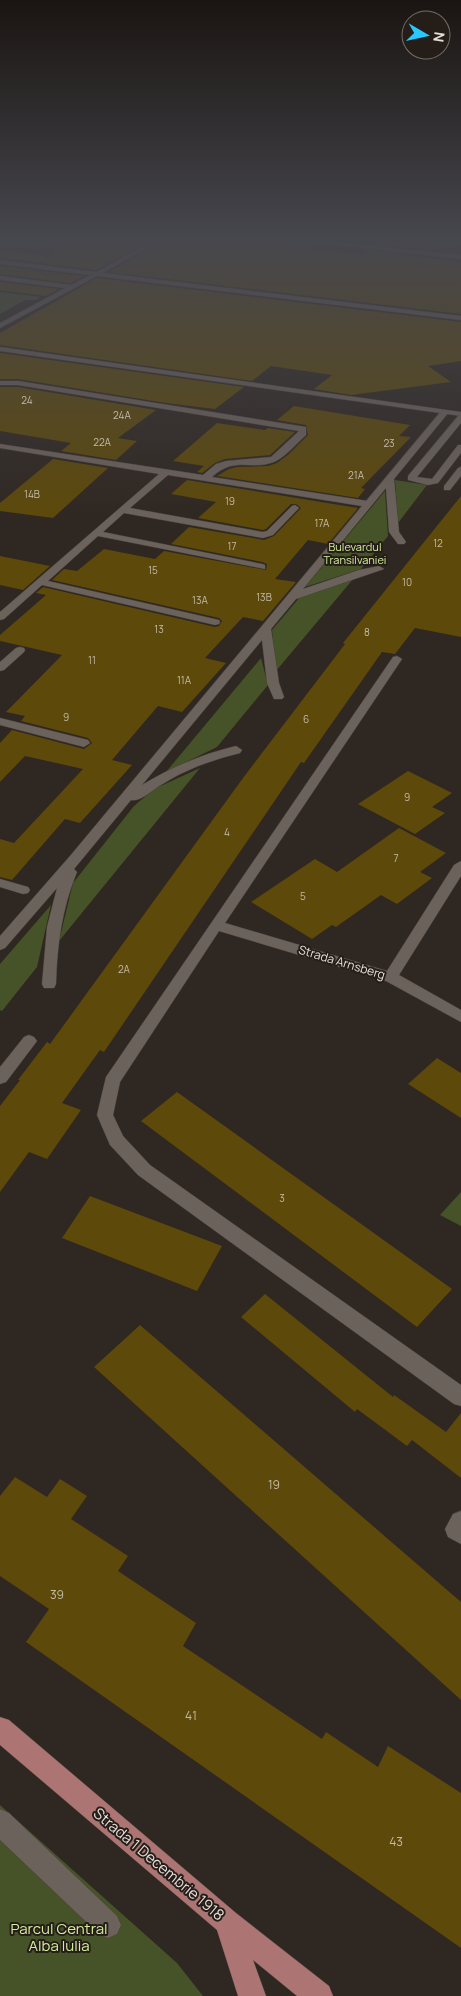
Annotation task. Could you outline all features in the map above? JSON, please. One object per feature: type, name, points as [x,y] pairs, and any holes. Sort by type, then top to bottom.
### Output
[{"type":"main road","name":"Strada 1 Decembrie 1918","points":[[0,1729],[228,1922],[319,1996]]},
{"type":"main road","points":[[228,1922],[252,1996]]},
{"type":"street","points":[[0,341],[461,406]]},
{"type":"street","points":[[0,350],[445,412],[461,416],[411,478],[428,482],[435,480],[461,447]]},
{"type":"street","points":[[0,383],[18,383],[303,429],[303,433],[274,459],[266,462],[229,462],[219,466],[205,478]]},
{"type":"street","points":[[0,945],[75,859],[445,412]]},
{"type":"street","points":[[0,446],[368,504]]},
{"type":"street","points":[[447,488],[461,470]]},
{"type":"street","points":[[0,617],[166,472]]},
{"type":"street","points":[[390,477],[394,532],[401,542]]},
{"type":"street","points":[[123,510],[263,535],[270,533],[295,508]]},
{"type":"street","points":[[98,533],[262,566]]},
{"type":"street","points":[[292,596],[362,572],[380,568]]},
{"type":"street","points":[[41,582],[215,622]]},
{"type":"street","points":[[266,628],[273,683],[278,697]]},
{"type":"street","points":[[0,668],[20,650]]},
{"type":"street","points":[[397,658],[112,1081],[106,1115],[116,1140],[144,1170],[461,1397]]},
{"type":"street","points":[[0,721],[84,743]]},
{"type":"street","points":[[114,812],[153,783],[215,754],[236,750]]},
{"type":"street","points":[[49,984],[49,960],[63,885],[75,859]]},
{"type":"street","points":[[391,977],[461,865]]},
{"type":"street","points":[[0,883],[24,890]]},
{"type":"street","name":"Strada Arnsberg","points":[[216,925],[391,977],[461,1017]]},
{"type":"street","points":[[0,1078],[29,1041]]},
{"type":"street","points":[[461,1522],[456,1529],[461,1533]]},
{"type":"street","points":[[0,1822],[108,1925]]},
{"type":"green space","name":"Bulevardul Transilvaniei","points":[[395,480],[427,485],[398,523]]},
{"type":"green space","name":"Bulevardul Transilvaniei","points":[[385,491],[388,536],[361,569],[305,587]]},
{"type":"green space","name":"Bulevardul Transilvaniei","points":[[354,578],[276,671],[272,630],[300,597]]},
{"type":"green space","points":[[261,658],[268,685],[217,747],[166,772]]},
{"type":"green space","points":[[200,768],[59,941],[73,883],[134,806],[154,789]]},
{"type":"green space","points":[[51,905],[37,967],[2,1011],[0,1010],[0,964]]},
{"type":"green space","points":[[461,1192],[461,1226],[440,1215]]},
{"type":"green space","name":"Parcul Central Alba Iulia","points":[[0,1805],[177,1963],[203,1996],[0,1996]]},
{"type":"building","points":[[0,335],[461,335],[461,361],[428,366],[451,382],[351,395],[314,389],[332,375],[271,366],[252,381],[0,345]]},
{"type":"building","points":[[0,353],[244,387],[215,409],[166,403],[18,379],[0,379]]},
{"type":"building","points":[[0,387],[18,387],[156,410],[118,438],[137,441],[116,460],[61,451],[71,443],[0,431]]},
{"type":"building","points":[[294,406],[410,425],[399,436],[411,437],[361,488],[365,489],[358,498],[217,476],[237,467],[268,466],[277,463],[289,454],[308,435],[306,425],[277,420]]},
{"type":"building","points":[[217,423],[295,432],[270,455],[225,459],[215,463],[202,473],[197,472],[204,466],[173,461]]},
{"type":"building","points":[[53,459],[108,468],[53,518],[0,511],[0,503]]},
{"type":"building","points":[[187,480],[358,508],[328,544],[308,540],[275,579],[296,582],[263,621],[243,617],[205,658],[226,663],[182,712],[158,706],[112,760],[132,765],[80,823],[65,819],[12,880],[0,877],[0,839],[14,843],[83,769],[25,756],[0,782],[0,743],[12,730],[84,749],[92,743],[88,738],[21,721],[25,716],[6,712],[62,655],[0,641],[0,635],[46,595],[36,593],[43,587],[215,627],[219,626],[222,621],[219,618],[52,580],[64,569],[77,571],[104,549],[155,559],[164,551],[266,570],[267,564],[262,562],[171,544],[189,527],[264,540],[274,536],[301,508],[296,504],[291,504],[263,530],[198,518],[216,502],[171,494]]},
{"type":"building","points":[[461,496],[461,637],[415,628],[395,654],[382,652],[304,763],[301,762],[104,1052],[100,1050],[62,1103],[81,1110],[47,1159],[29,1152],[0,1192],[0,1106],[47,1042],[50,1044],[243,778],[345,644],[343,643]]},
{"type":"building","points":[[0,556],[50,566],[23,590],[0,585]]},
{"type":"building","points":[[408,771],[452,793],[432,807],[445,813],[415,834],[358,804]]},
{"type":"building","points":[[399,828],[446,853],[420,872],[432,878],[397,904],[381,895],[336,927],[332,925],[312,939],[251,902],[315,859],[337,872]]},
{"type":"building","points":[[437,1058],[461,1073],[461,1118],[408,1084]]},
{"type":"building","points":[[177,1092],[452,1289],[417,1327],[141,1121]]},
{"type":"building","points":[[90,1196],[222,1246],[197,1291],[62,1238]]},
{"type":"building","points":[[265,1294],[393,1397],[394,1395],[446,1432],[461,1413],[461,1478],[412,1440],[407,1446],[357,1409],[355,1412],[241,1317]]},
{"type":"building","points":[[140,1325],[461,1602],[461,1700],[94,1367]]},
{"type":"building","points":[[15,1477],[47,1497],[60,1479],[87,1496],[71,1519],[128,1556],[118,1571],[196,1623],[183,1646],[322,1739],[326,1732],[378,1767],[388,1746],[461,1793],[461,1948],[26,1642],[49,1609],[0,1576],[0,1496]]}]
